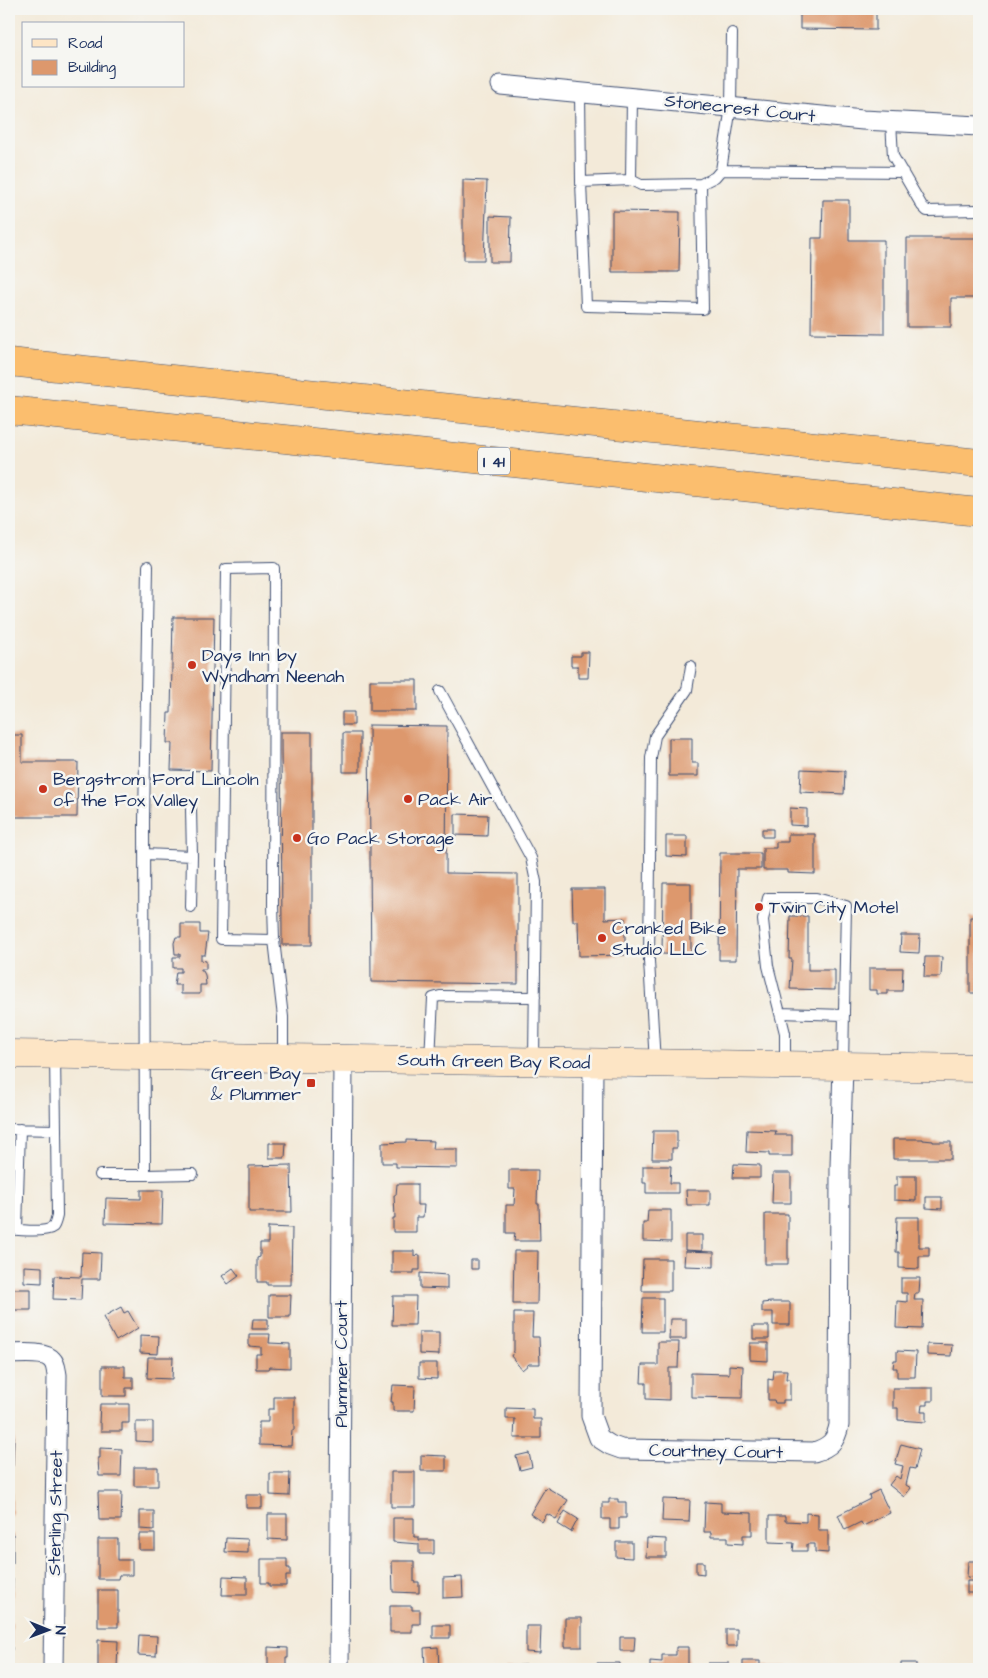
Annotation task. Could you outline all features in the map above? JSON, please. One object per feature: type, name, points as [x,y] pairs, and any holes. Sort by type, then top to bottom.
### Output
[{"type":"highway","points":[[9,362],[979,463]]},
{"type":"highway","name":"I 41","points":[[9,410],[979,512]]},
{"type":"main road","name":"South Green Bay Road","points":[[9,1054],[979,1068]]},
{"type":"street","name":"Stonecrest Court","points":[[501,85],[863,120],[979,126]]},
{"type":"street","name":"Plummer Court","points":[[339,1669],[343,1059]]},
{"type":"street","name":"Courtney Court","points":[[593,1061],[590,1416],[599,1438],[621,1450],[814,1452],[825,1449],[837,1436],[839,1425],[840,1166],[843,1066]]},
{"type":"street","name":"Sterling Street","points":[[9,1354],[37,1354],[52,1358],[57,1375],[53,1669]]},
{"type":"lane","points":[[581,182],[631,180],[641,185],[701,184],[715,177],[721,170],[731,106],[732,33]]},
{"type":"lane","points":[[580,92],[581,182],[586,306],[704,309],[701,184]]},
{"type":"lane","points":[[631,180],[632,97]]},
{"type":"lane","points":[[890,122],[893,156],[922,206],[927,210],[979,210]]},
{"type":"lane","points":[[721,170],[902,172]]},
{"type":"lane","points":[[145,1175],[144,854],[148,566]]},
{"type":"lane","points":[[274,940],[221,939],[226,569],[274,568],[272,797],[274,940],[283,1017],[283,1058]]},
{"type":"lane","points":[[655,1064],[649,961],[651,758],[655,736],[688,690],[691,666]]},
{"type":"lane","points":[[440,691],[531,858],[536,882],[534,1062]]},
{"type":"lane","points":[[191,809],[191,907]]},
{"type":"lane","points":[[144,854],[192,856]]},
{"type":"lane","points":[[785,1066],[785,1033],[768,966],[763,920],[768,898],[816,898],[846,906],[843,1066]]},
{"type":"lane","points":[[430,1060],[433,998],[440,996],[535,997]]},
{"type":"lane","points":[[780,1013],[844,1015]]},
{"type":"lane","points":[[20,1129],[13,1229],[40,1230],[50,1228],[54,1226],[57,1216],[55,1055]]},
{"type":"lane","points":[[9,1129],[56,1130]]},
{"type":"lane","points":[[100,1175],[193,1174]]},
{"type":"building","points":[[800,9],[876,9],[876,30],[800,29]]},
{"type":"building","points":[[463,180],[487,181],[484,260],[464,260]]},
{"type":"building","points":[[823,200],[849,200],[849,240],[884,240],[884,334],[811,333],[812,238],[822,238]]},
{"type":"building","points":[[612,211],[680,212],[679,272],[612,272]]},
{"type":"building","points":[[490,216],[511,217],[510,262],[490,262]]},
{"type":"building","points":[[907,238],[979,238],[979,298],[951,298],[951,327],[907,327]]},
{"type":"building","name":"Days Inn by Wyndham Neenah","points":[[173,617],[214,617],[211,771],[171,770],[172,743],[167,743],[168,713],[171,713]]},
{"type":"building","points":[[581,652],[589,652],[588,678],[578,678],[578,666],[571,666],[571,656],[581,656]]},
{"type":"building","points":[[370,680],[417,680],[417,711],[370,711]]},
{"type":"building","points":[[342,712],[354,712],[354,725],[342,725]]},
{"type":"building","name":"Pack Air","points":[[369,725],[447,726],[446,873],[518,874],[518,984],[371,982]]},
{"type":"building","name":"Go Pack Storage","points":[[281,732],[312,732],[312,945],[282,945]]},
{"type":"building","points":[[343,733],[360,733],[360,772],[343,772]]},
{"type":"building","name":"Bergstrom Ford Lincoln of the Fox Valley","points":[[9,735],[22,735],[22,762],[78,762],[77,817],[9,817]]},
{"type":"building","points":[[669,738],[692,738],[692,763],[698,763],[698,776],[669,776]]},
{"type":"building","points":[[801,769],[845,771],[844,794],[800,792]]},
{"type":"building","points":[[790,808],[807,809],[807,826],[790,825]]},
{"type":"building","points":[[455,814],[488,815],[487,836],[455,835]]},
{"type":"building","points":[[762,829],[773,829],[773,837],[762,837]]},
{"type":"building","points":[[788,834],[815,834],[815,874],[788,873],[788,870],[763,870],[763,848],[776,848],[776,842],[788,842]]},
{"type":"building","points":[[666,836],[687,836],[687,857],[666,856]]},
{"type":"building","points":[[720,853],[761,853],[761,869],[737,869],[736,960],[719,960]]},
{"type":"building","points":[[663,883],[691,883],[691,955],[662,954]]},
{"type":"building","name":"Cranked Bike Studio LLC","points":[[572,889],[605,889],[605,919],[625,918],[625,955],[579,956],[578,921],[573,921]]},
{"type":"building","points":[[790,916],[808,916],[808,970],[835,970],[835,990],[790,989],[792,959],[789,959]]},
{"type":"building","points":[[970,917],[979,917],[979,993],[970,993]]},
{"type":"building","points":[[181,924],[200,924],[200,933],[208,933],[205,955],[201,955],[201,960],[206,961],[206,969],[201,969],[201,971],[205,975],[206,985],[200,985],[200,994],[181,994],[181,985],[174,985],[176,972],[181,972],[181,968],[173,968],[173,957],[180,957],[180,954],[175,954],[174,943],[176,937],[181,937]]},
{"type":"building","points":[[901,935],[920,935],[919,953],[900,952]]},
{"type":"building","points":[[925,957],[942,957],[941,977],[924,977]]},
{"type":"building","points":[[869,968],[903,968],[902,991],[887,991],[887,994],[877,994],[877,990],[869,990]]},
{"type":"building","points":[[747,1130],[776,1131],[775,1135],[792,1135],[792,1156],[769,1156],[769,1153],[746,1152]]},
{"type":"building","points":[[653,1131],[677,1131],[677,1148],[672,1148],[672,1159],[652,1159]]},
{"type":"building","points":[[893,1139],[923,1139],[933,1142],[951,1142],[951,1159],[893,1159]]},
{"type":"building","points":[[406,1140],[434,1141],[433,1149],[457,1149],[457,1168],[396,1167],[396,1163],[382,1163],[382,1143],[406,1142]]},
{"type":"building","points":[[269,1143],[286,1143],[285,1158],[269,1158]]},
{"type":"building","points":[[734,1164],[760,1165],[760,1178],[733,1178]]},
{"type":"building","points":[[291,1165],[292,1212],[249,1212],[249,1166]]},
{"type":"building","points":[[643,1166],[671,1166],[670,1183],[678,1183],[678,1193],[646,1193],[646,1183],[643,1183]]},
{"type":"building","points":[[509,1170],[538,1170],[537,1204],[539,1204],[540,1241],[514,1241],[515,1233],[506,1233],[506,1205],[514,1205],[515,1189],[509,1189]]},
{"type":"building","points":[[773,1173],[791,1173],[791,1203],[772,1203]]},
{"type":"building","points":[[897,1176],[916,1176],[916,1201],[894,1200],[894,1186],[897,1186]]},
{"type":"building","points":[[397,1184],[417,1184],[417,1205],[424,1205],[423,1217],[416,1217],[416,1232],[393,1232],[393,1218],[395,1218],[394,1195],[396,1195]]},
{"type":"building","points":[[141,1190],[163,1190],[162,1224],[105,1223],[106,1198],[141,1199]]},
{"type":"building","points":[[686,1190],[710,1190],[710,1205],[687,1205]]},
{"type":"building","points":[[926,1197],[942,1197],[942,1209],[926,1208]]},
{"type":"building","points":[[648,1210],[671,1210],[671,1242],[643,1241],[643,1223],[647,1223]]},
{"type":"building","points":[[765,1214],[788,1214],[788,1264],[765,1264]]},
{"type":"building","points":[[897,1217],[919,1217],[919,1247],[929,1247],[929,1256],[919,1256],[919,1269],[899,1268],[899,1252],[896,1252]]},
{"type":"building","points":[[268,1227],[292,1228],[291,1285],[267,1285],[267,1282],[257,1282],[257,1258],[260,1257],[260,1243],[268,1243]]},
{"type":"building","points":[[685,1235],[702,1235],[702,1251],[685,1250]]},
{"type":"building","points":[[392,1251],[414,1251],[414,1256],[420,1255],[420,1270],[414,1270],[414,1273],[392,1273]]},
{"type":"building","points":[[514,1251],[538,1251],[537,1304],[513,1304]]},
{"type":"building","points":[[685,1251],[714,1252],[714,1267],[684,1266]]},
{"type":"building","points":[[82,1252],[101,1253],[100,1279],[82,1279],[81,1300],[53,1299],[54,1276],[81,1277]]},
{"type":"building","points":[[643,1259],[671,1259],[671,1291],[642,1291]]},
{"type":"building","points":[[471,1260],[478,1260],[478,1269],[471,1269]]},
{"type":"building","points":[[24,1266],[42,1267],[42,1283],[24,1282]]},
{"type":"building","points":[[233,1268],[239,1276],[228,1284],[222,1276]]},
{"type":"building","points":[[420,1273],[447,1275],[447,1289],[420,1288]]},
{"type":"building","points":[[901,1278],[920,1278],[919,1293],[915,1293],[914,1300],[923,1300],[922,1329],[896,1328],[897,1301],[907,1302],[907,1293],[901,1293]]},
{"type":"building","points":[[9,1289],[31,1289],[31,1310],[9,1310]]},
{"type":"building","points":[[269,1295],[291,1295],[290,1317],[269,1317]]},
{"type":"building","points":[[393,1296],[416,1296],[415,1325],[392,1325]]},
{"type":"building","points":[[643,1298],[663,1298],[663,1332],[642,1332]]},
{"type":"building","points":[[790,1302],[790,1325],[773,1325],[773,1312],[762,1312],[762,1303]]},
{"type":"building","points":[[121,1307],[124,1313],[128,1311],[138,1328],[116,1341],[103,1317]]},
{"type":"building","points":[[514,1313],[533,1313],[532,1337],[539,1337],[540,1364],[529,1364],[522,1370],[511,1356],[514,1351]]},
{"type":"building","points":[[253,1319],[268,1319],[268,1329],[252,1329]]},
{"type":"building","points":[[670,1319],[686,1319],[686,1339],[669,1339]]},
{"type":"building","points":[[753,1326],[769,1326],[769,1339],[753,1339]]},
{"type":"building","points":[[419,1332],[439,1332],[439,1355],[419,1354]]},
{"type":"building","points":[[249,1334],[270,1334],[269,1343],[290,1344],[290,1368],[269,1367],[268,1369],[256,1369],[256,1354],[261,1354],[261,1347],[249,1346]]},
{"type":"building","points":[[140,1335],[159,1336],[158,1354],[140,1353]]},
{"type":"building","points":[[658,1342],[679,1342],[678,1368],[669,1368],[669,1400],[646,1399],[646,1383],[641,1383],[642,1365],[658,1365]]},
{"type":"building","points":[[750,1343],[768,1343],[768,1361],[750,1360]]},
{"type":"building","points":[[927,1344],[952,1345],[951,1356],[927,1355]]},
{"type":"building","points":[[897,1351],[916,1352],[915,1377],[897,1377],[897,1368],[893,1368],[894,1360],[897,1360]]},
{"type":"building","points":[[148,1357],[173,1357],[172,1379],[147,1378]]},
{"type":"building","points":[[419,1363],[437,1363],[437,1379],[419,1378]]},
{"type":"building","points":[[729,1365],[743,1366],[742,1398],[691,1397],[691,1373],[729,1374]]},
{"type":"building","points":[[102,1366],[125,1366],[125,1377],[133,1377],[133,1388],[126,1388],[126,1396],[102,1396]]},
{"type":"building","points":[[774,1370],[787,1370],[786,1379],[790,1379],[790,1400],[783,1400],[783,1403],[775,1403],[774,1400],[768,1400],[768,1379],[773,1380]]},
{"type":"building","points":[[393,1385],[415,1386],[414,1411],[393,1411],[393,1402],[391,1402]]},
{"type":"building","points":[[893,1388],[933,1388],[933,1401],[927,1401],[927,1405],[922,1405],[921,1412],[926,1412],[926,1422],[898,1420],[898,1408],[893,1408]]},
{"type":"building","points":[[9,1389],[12,1389],[12,1420],[9,1420]]},
{"type":"building","points":[[274,1397],[294,1397],[294,1430],[292,1430],[291,1446],[259,1445],[259,1422],[268,1422],[268,1409],[274,1409]]},
{"type":"building","points":[[100,1404],[129,1404],[129,1423],[122,1423],[122,1431],[101,1431],[101,1423],[99,1423]]},
{"type":"building","points":[[506,1408],[533,1409],[533,1419],[541,1419],[541,1438],[514,1438],[515,1419],[506,1419]]},
{"type":"building","points":[[136,1422],[153,1422],[153,1442],[136,1441]]},
{"type":"building","points":[[9,1436],[14,1436],[13,1466],[9,1466]]},
{"type":"building","points":[[901,1444],[920,1449],[915,1469],[910,1468],[906,1485],[911,1488],[904,1497],[889,1485],[896,1476],[900,1479],[903,1466],[895,1464]]},
{"type":"building","points":[[100,1448],[122,1449],[121,1476],[99,1476],[98,1458],[100,1458]]},
{"type":"building","points":[[529,1453],[532,1467],[520,1470],[516,1456]]},
{"type":"building","points":[[421,1455],[446,1456],[446,1471],[421,1471]]},
{"type":"building","points":[[134,1467],[158,1467],[158,1486],[134,1486]]},
{"type":"building","points":[[391,1472],[415,1472],[415,1507],[391,1507]]},
{"type":"building","points":[[270,1473],[290,1473],[289,1496],[270,1495]]},
{"type":"building","points":[[9,1484],[12,1484],[12,1515],[9,1515]]},
{"type":"building","points":[[546,1487],[568,1500],[556,1519],[547,1514],[542,1522],[530,1514]]},
{"type":"building","points":[[879,1490],[890,1513],[863,1526],[861,1522],[845,1530],[838,1515],[870,1499],[869,1495]]},
{"type":"building","points":[[98,1492],[122,1492],[121,1520],[99,1520]]},
{"type":"building","points":[[246,1495],[262,1495],[262,1508],[246,1508]]},
{"type":"building","points":[[609,1499],[618,1499],[618,1502],[626,1502],[626,1518],[619,1518],[619,1529],[610,1529],[610,1519],[602,1519],[602,1503],[609,1503]]},
{"type":"building","points":[[663,1499],[690,1500],[689,1522],[662,1521]]},
{"type":"building","points":[[705,1502],[721,1503],[721,1512],[752,1513],[752,1535],[743,1535],[743,1544],[728,1543],[728,1537],[711,1537],[711,1532],[704,1532]]},
{"type":"building","points":[[140,1511],[154,1511],[154,1530],[140,1529]]},
{"type":"building","points":[[565,1511],[578,1519],[571,1532],[558,1524]]},
{"type":"building","points":[[806,1513],[818,1514],[818,1530],[828,1530],[828,1553],[815,1552],[815,1544],[807,1544],[807,1551],[793,1551],[794,1543],[769,1542],[769,1516],[785,1516],[785,1521],[806,1522]]},
{"type":"building","points":[[268,1514],[287,1514],[287,1540],[268,1539]]},
{"type":"building","points":[[393,1518],[414,1518],[414,1537],[419,1537],[419,1540],[434,1540],[434,1554],[419,1554],[419,1544],[393,1542]]},
{"type":"building","points":[[9,1534],[13,1534],[13,1563],[9,1563]]},
{"type":"building","points":[[139,1534],[155,1534],[155,1550],[139,1550]]},
{"type":"building","points":[[226,1538],[248,1539],[248,1553],[225,1552]]},
{"type":"building","points":[[647,1538],[666,1539],[666,1557],[646,1557]]},
{"type":"building","points":[[98,1539],[118,1539],[118,1560],[132,1560],[132,1575],[119,1575],[118,1579],[98,1579]]},
{"type":"building","points":[[616,1542],[632,1542],[632,1558],[616,1557]]},
{"type":"building","points":[[261,1559],[287,1559],[287,1568],[290,1568],[290,1576],[286,1576],[286,1586],[269,1586],[269,1583],[261,1583]]},
{"type":"building","points":[[392,1561],[414,1561],[414,1582],[419,1582],[419,1593],[393,1592]]},
{"type":"building","points":[[968,1561],[979,1561],[979,1578],[967,1577]]},
{"type":"building","points":[[696,1562],[704,1562],[704,1574],[696,1573]]},
{"type":"building","points":[[223,1576],[247,1577],[247,1595],[222,1595]]},
{"type":"building","points":[[462,1577],[463,1597],[443,1598],[443,1578]]},
{"type":"building","points":[[9,1579],[13,1579],[12,1608],[9,1608]]},
{"type":"building","points":[[967,1581],[979,1581],[979,1593],[967,1593]]},
{"type":"building","points":[[98,1590],[118,1590],[118,1627],[98,1627]]},
{"type":"building","points":[[390,1606],[412,1606],[412,1610],[420,1610],[420,1624],[412,1624],[412,1632],[390,1632]]},
{"type":"building","points":[[565,1618],[582,1618],[582,1647],[565,1647]]},
{"type":"building","points":[[9,1623],[12,1623],[12,1650],[9,1650]]},
{"type":"building","points":[[433,1625],[450,1625],[450,1638],[433,1638]]},
{"type":"building","points":[[526,1626],[541,1626],[540,1653],[526,1652]]},
{"type":"building","points":[[726,1629],[737,1629],[737,1646],[726,1646]]},
{"type":"building","points":[[139,1635],[157,1636],[156,1656],[138,1655]]},
{"type":"building","points":[[620,1637],[635,1637],[634,1651],[620,1651]]},
{"type":"building","points":[[98,1640],[118,1641],[117,1669],[98,1669]]},
{"type":"building","points":[[268,1647],[288,1648],[286,1669],[268,1669]]},
{"type":"building","points":[[438,1647],[439,1669],[425,1669],[424,1648]]},
{"type":"building","points":[[676,1647],[688,1647],[688,1669],[650,1669],[650,1661],[662,1662],[662,1655],[676,1655]]},
{"type":"building","points":[[743,1661],[760,1661],[760,1666],[798,1666],[798,1669],[743,1669]]},
{"type":"building","points":[[597,1663],[620,1663],[620,1669],[598,1669]]},
{"type":"building","points":[[708,1663],[729,1663],[729,1669],[708,1669]]},
{"type":"building","points":[[901,1663],[916,1663],[916,1669],[901,1669]]},
{"type":"building","points":[[550,1664],[574,1664],[574,1669],[550,1669]]},
{"type":"building","points":[[528,1665],[529,1669],[506,1669],[506,1666]]},
{"type":"building","points":[[814,1665],[831,1666],[831,1669],[814,1669]]},
{"type":"place","name":"Days Inn by Wyndham Neenah","points":[[192,665]]},
{"type":"place","name":"Bergstrom Ford Lincoln of the Fox Valley","points":[[43,789]]},
{"type":"place","name":"Pack Air","points":[[408,799]]},
{"type":"place","name":"Go Pack Storage","points":[[297,838]]},
{"type":"place","name":"Twin City Motel","points":[[759,907]]},
{"type":"place","name":"Cranked Bike Studio LLC","points":[[602,938]]},
{"type":"place","name":"Green Bay & Plummer","points":[[311,1083]]}]
